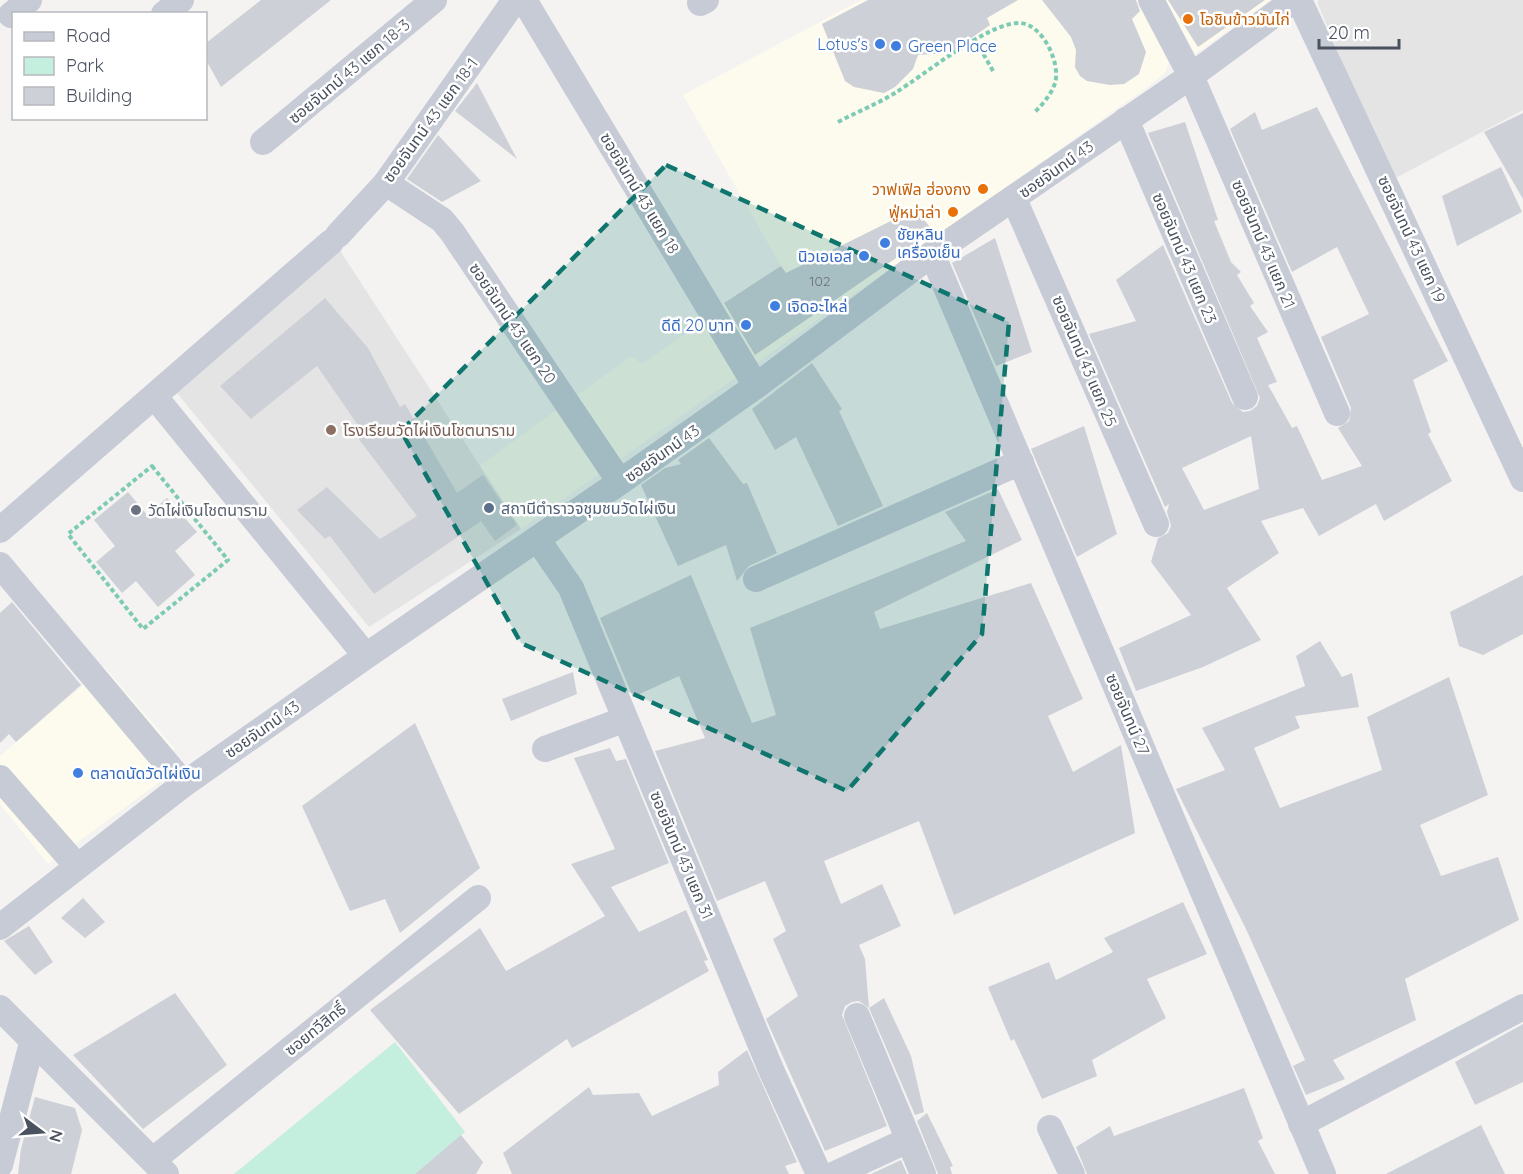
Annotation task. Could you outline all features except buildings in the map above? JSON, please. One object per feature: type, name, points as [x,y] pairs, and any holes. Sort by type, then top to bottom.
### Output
[{"type":"street","points":[[166,12],[181,0]]},
{"type":"street","name":"ซอยจันทน์ 43 แยก 18-3","points":[[263,142],[434,0]]},
{"type":"street","name":"ซอยจันทน์ 43 แยก 18-1","points":[[0,530],[334,239],[386,183],[515,0]]},
{"type":"street","name":"ซอยจันทน์ 43 แยก 18","points":[[524,0],[756,386]]},
{"type":"street","name":"ซอยจันทน์ 43 แยก 21","points":[[1151,0],[1191,76],[1337,413]]},
{"type":"street","name":"ซอยจันทน์ 43","points":[[0,927],[184,784],[366,656],[621,482],[756,386],[932,254],[1191,76],[1292,1]]},
{"type":"street","name":"ซอยจันทน์ 43 แยก 19","points":[[1292,1],[1523,479]]},
{"type":"street","name":"ซอยจันทน์ 43 แยก 23","points":[[1126,120],[1245,397]]},
{"type":"street","name":"ซอยจันทน์ 43 แยก 20","points":[[386,183],[442,220],[452,232],[621,482]]},
{"type":"street","name":"ซอยจันทน์ 43 แยก 25","points":[[1014,199],[1156,524]]},
{"type":"street","name":"ซอยจันทน์ 27","points":[[932,254],[1323,1174]]},
{"type":"street","points":[[155,397],[366,656]]},
{"type":"street","points":[[756,579],[1021,462]]},
{"type":"street","name":"ซอยจันทน์ 43 แยก 31","points":[[538,540],[571,588],[772,1072],[819,1174]]},
{"type":"street","points":[[0,565],[184,784]]},
{"type":"street","points":[[545,749],[624,720]]},
{"type":"street","points":[[0,778],[77,866]]},
{"type":"street","name":"ซอยทวีสิทธิ์","points":[[159,1167],[478,898]]},
{"type":"street","points":[[1301,1124],[1523,1007]]},
{"type":"street","points":[[0,1008],[32,1043],[159,1167]]},
{"type":"street","points":[[857,1016],[922,1174]]},
{"type":"street","points":[[0,1165],[32,1043]]},
{"type":"street","points":[[1050,1128],[1072,1174]]},
{"type":"street","points":[[835,1174],[908,1140]]},
{"type":"path","points":[[838,122],[896,92],[926,70],[996,30],[1018,23],[1032,26],[1047,45],[1054,63],[1055,82],[1045,101],[1034,113]]},
{"type":"path","points":[[976,41],[993,71]]},
{"type":"path","points":[[152,466],[228,560],[143,629],[68,534],[152,466]]},
{"type":"highlighted area","points":[[666,165],[1009,322],[982,634],[847,791],[521,643],[401,431]]},
{"type":"shaded area","points":[[861,0],[1140,0],[1171,57],[1165,73],[1145,89],[521,529],[478,467],[631,356],[642,364],[698,325],[722,304],[781,266],[683,95]]},
{"type":"shaded area","points":[[1165,0],[1271,0],[1195,54]]},
{"type":"shaded area","points":[[1319,0],[1523,0],[1523,110],[1392,180],[1317,2]]},
{"type":"shaded area","name":"โรงเรียนวัดไผ่เงินโชตนาราม","points":[[339,249],[521,529],[369,627],[177,393]]},
{"type":"shaded area","name":"ตลาดนัดวัดไผ่เงิน","points":[[104,667],[175,749],[152,766],[161,781],[48,864],[0,804],[0,756]]},
{"type":"green space","points":[[395,1042],[465,1132],[415,1174],[234,1174]]},
{"type":"place","name":"โอชินข้าวมันไก่","points":[[1188,19]]},
{"type":"place","name":"Lotus's","points":[[880,44]]},
{"type":"place","name":"Green Place","points":[[896,46]]},
{"type":"place","name":"วาฟเฟิล ฮ่องกง","points":[[983,189]]},
{"type":"place","name":"ฟู่หม่าล่า","points":[[953,212]]},
{"type":"place","name":"ชัยหลิน เครื่องเย็น","points":[[885,243]]},
{"type":"place","name":"นิวเอเอส","points":[[864,256]]},
{"type":"place","name":"เจิดอะไหล่","points":[[775,306]]},
{"type":"place","name":"ดีดี 20 บาท","points":[[746,325]]},
{"type":"place","name":"โรงเรียนวัดไผ่เงินโชตนาราม","points":[[331,430]]},
{"type":"place","name":"สถานีตำราวจชุมชนวัดไผ่เงิน","points":[[489,508]]},
{"type":"place","name":"วัดไผ่เงินโชตนาราม","points":[[136,510]]},
{"type":"place","name":"ตลาดนัดวัดไผ่เงิน","points":[[78,773]]}]
